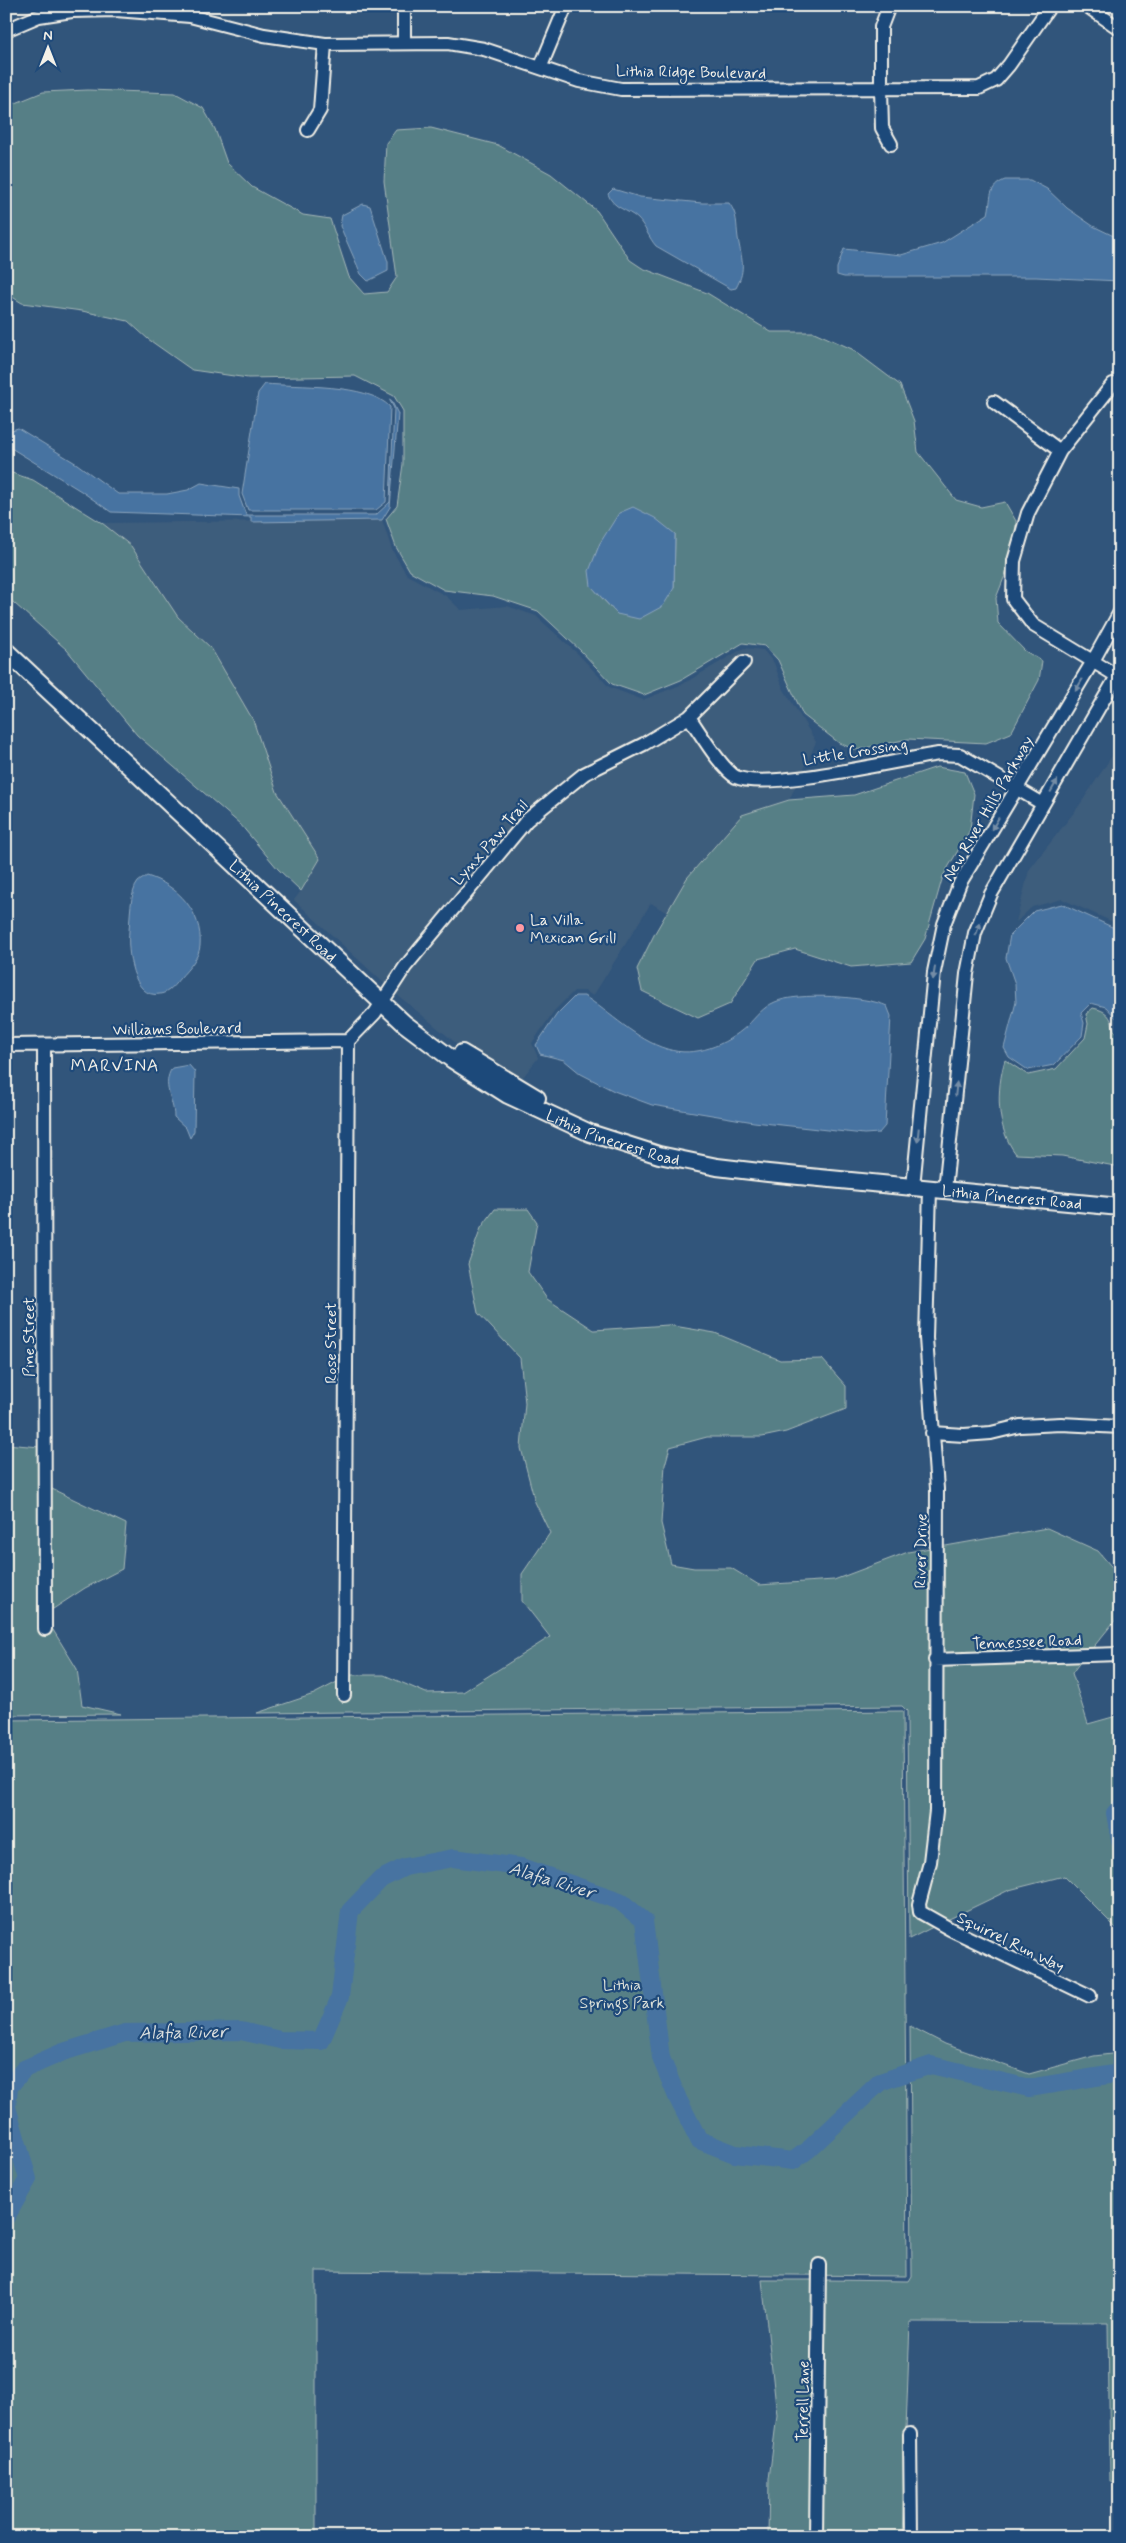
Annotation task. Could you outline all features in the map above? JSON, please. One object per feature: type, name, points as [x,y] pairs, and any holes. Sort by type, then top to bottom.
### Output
[{"type":"main road","name":"Lithia Pinecrest Road","points":[[6,651],[205,835],[243,874],[453,1060],[508,1095],[564,1123],[612,1141],[659,1155],[717,1167],[913,1182],[1120,1207]]},
{"type":"main road","name":"Lithia Pinecrest Road","points":[[941,1186],[1120,1196]]},
{"type":"street","points":[[404,6],[404,43]]},
{"type":"street","points":[[541,66],[566,6]]},
{"type":"street","points":[[889,6],[881,27],[881,88],[882,128],[891,144]]},
{"type":"street","name":"Lithia Ridge Boulevard","points":[[6,30],[39,16],[72,11],[116,8],[190,16],[264,35],[325,44],[448,43],[484,48],[541,66],[580,81],[621,89],[979,88],[996,80],[1010,65],[1050,6]]},
{"type":"street","points":[[1087,6],[1120,29]]},
{"type":"street","points":[[308,130],[320,110],[325,44]]},
{"type":"street","points":[[941,1186],[967,974],[976,934],[991,894],[1118,673],[1093,661],[1033,625],[1014,599],[1014,561],[1028,513],[1060,451],[1113,384]]},
{"type":"street","points":[[994,402],[1060,451]]},
{"type":"street","name":"New River Hills Parkway","points":[[913,1182],[934,972],[944,924],[960,882],[1093,661],[1120,612]]},
{"type":"street","name":"Lynx Paw Trail","points":[[385,999],[405,967],[527,820],[584,774],[644,744],[689,717],[744,662]]},
{"type":"street","name":"Little Crossing","points":[[689,717],[715,755],[734,776],[751,782],[780,780],[938,754],[960,756],[1018,787],[1043,804]]},
{"type":"street","points":[[348,1042],[385,999]]},
{"type":"street","name":"Williams Boulevard","points":[[6,1045],[348,1042]]},
{"type":"street","name":"Rose Street","points":[[344,1695],[348,1042]]},
{"type":"street","name":"Pine Street","points":[[44,1046],[45,1629]]},
{"type":"street","name":"River Drive","points":[[920,1912],[919,1904],[930,1862],[936,1811],[937,1489],[926,1338],[941,1186]]},
{"type":"street","points":[[932,1433],[964,1435],[991,1433],[1020,1426],[1053,1424],[1120,1427]]},
{"type":"street","name":"Tennessee Road","points":[[935,1660],[1120,1654]]},
{"type":"street","name":"Squirrel Run Way","points":[[920,1912],[950,1929],[1090,1996]]},
{"type":"street","name":"Terrell Lane","points":[[816,2537],[819,2265]]},
{"type":"street","points":[[910,2434],[911,2537]]},
{"type":"shaded area","points":[[1005,180],[1030,180],[1047,189],[1067,208],[1093,226],[1120,239],[1120,281],[1036,277],[844,277],[837,275],[837,268],[844,249],[901,255],[942,243],[988,214],[991,194],[995,186]]},
{"type":"shaded area","points":[[613,189],[640,197],[702,203],[729,203],[735,216],[742,263],[741,275],[736,288],[731,289],[656,246],[638,219],[613,203],[608,194]]},
{"type":"shaded area","points":[[363,204],[370,206],[388,262],[388,271],[368,281],[361,274],[340,226],[342,215]]},
{"type":"shaded area","points":[[265,384],[349,390],[380,399],[390,407],[386,502],[376,510],[248,510],[242,494],[258,393]]},
{"type":"shaded area","points":[[389,399],[398,414],[390,507],[382,520],[251,522],[251,517],[111,512],[81,491],[11,448],[6,449],[6,432],[18,428],[77,464],[118,494],[167,494],[188,490],[201,483],[239,489],[239,496],[246,515],[376,515],[390,502],[394,408]]},
{"type":"shaded area","points":[[633,507],[655,518],[675,534],[674,588],[663,606],[639,619],[617,614],[591,586],[589,571],[600,543],[619,513]]},
{"type":"shaded area","points":[[382,520],[392,550],[407,575],[446,596],[461,610],[507,606],[536,616],[578,654],[609,687],[643,700],[683,684],[744,648],[763,650],[774,663],[783,688],[816,742],[803,771],[752,776],[736,771],[719,751],[696,718],[751,662],[744,654],[686,713],[524,815],[387,986],[294,900],[301,891],[296,823],[277,792],[253,720],[211,648],[178,617],[131,546],[102,523]]},
{"type":"shaded area","points":[[688,724],[732,781],[751,787],[797,783],[789,800],[742,815],[687,878],[667,913],[651,903],[593,996],[585,991],[574,991],[554,1011],[532,1043],[538,1058],[519,1082],[456,1043],[395,993],[409,971],[530,824],[586,779]]},
{"type":"shaded area","points":[[1120,744],[1120,922],[1113,922],[1062,899],[1032,907],[1016,922],[1029,870],[1079,806]]},
{"type":"shaded area","points":[[147,876],[158,880],[178,893],[192,911],[200,934],[199,950],[190,967],[172,988],[160,994],[151,994],[143,989],[137,981],[133,972],[129,949],[130,913],[133,892],[138,882]]},
{"type":"shaded area","points":[[1062,904],[1112,927],[1120,927],[1120,1030],[1117,1028],[1117,1019],[1106,1007],[1091,1003],[1081,1013],[1084,1023],[1082,1036],[1054,1065],[1028,1070],[1009,1057],[1004,1048],[1016,1002],[1015,984],[1006,958],[1010,935],[1034,911]]},
{"type":"shaded area","points":[[575,996],[584,996],[634,1032],[656,1045],[667,1049],[688,1052],[710,1048],[730,1039],[767,1007],[785,999],[831,996],[864,1000],[887,1006],[891,1016],[885,1126],[879,1133],[864,1134],[754,1122],[652,1105],[614,1091],[581,1074],[564,1060],[540,1054],[536,1045],[557,1014]]},
{"type":"shaded area","points":[[189,1065],[195,1072],[194,1131],[190,1138],[186,1128],[174,1117],[168,1087],[172,1068]]},
{"type":"green space","points":[[88,90],[175,93],[203,108],[215,129],[227,163],[252,187],[303,215],[330,219],[349,277],[364,294],[387,292],[397,277],[384,181],[386,143],[396,130],[431,128],[498,145],[551,174],[597,211],[630,260],[642,268],[707,293],[771,332],[814,332],[852,349],[900,385],[914,421],[918,452],[956,500],[981,507],[1005,502],[1016,521],[1015,550],[996,598],[998,623],[1025,651],[1042,661],[1039,680],[1011,733],[986,743],[908,739],[856,750],[839,743],[803,715],[778,660],[765,646],[743,643],[681,680],[644,695],[612,684],[581,651],[538,611],[493,596],[444,590],[410,571],[396,547],[386,519],[397,506],[403,464],[403,411],[394,396],[355,376],[248,378],[192,370],[148,339],[128,321],[82,311],[22,303],[6,293],[6,107],[43,92]],"holes":[[[675,534],[674,588],[617,614],[594,589],[591,582],[590,575],[600,543]]]},
{"type":"green space","points":[[6,471],[33,480],[102,523],[131,546],[178,617],[211,648],[253,720],[277,792],[320,859],[301,891],[278,869],[240,824],[137,735],[67,650],[6,596]]},
{"type":"green space","points":[[937,767],[965,772],[974,794],[970,830],[943,876],[925,939],[911,962],[851,967],[795,949],[758,959],[730,1004],[698,1018],[642,991],[637,969],[655,933],[687,878],[742,815],[789,800],[854,795]]},
{"type":"green space","points":[[1093,1008],[1108,1015],[1114,1030],[1120,1036],[1120,1167],[1062,1156],[1016,1154],[1009,1144],[1001,1121],[999,1096],[1005,1060],[1028,1075],[1056,1069],[1085,1038],[1088,1024],[1086,1014]]},
{"type":"green space","points":[[495,1209],[528,1209],[537,1222],[528,1272],[547,1299],[594,1330],[668,1325],[715,1333],[780,1360],[822,1359],[846,1386],[846,1409],[786,1432],[762,1437],[707,1437],[670,1447],[665,1465],[661,1523],[671,1564],[694,1568],[731,1568],[759,1585],[834,1580],[908,1552],[930,1548],[931,1810],[925,1861],[913,1914],[916,1919],[933,1927],[909,1939],[907,1711],[902,1706],[257,1713],[314,1694],[339,1681],[339,1701],[349,1701],[349,1676],[351,1675],[384,1675],[426,1693],[463,1692],[550,1637],[522,1601],[522,1574],[550,1533],[535,1502],[521,1448],[525,1403],[520,1358],[478,1313],[468,1264],[481,1228]]},
{"type":"green space","points":[[6,1444],[40,1447],[40,1634],[50,1634],[50,1625],[77,1669],[82,1705],[121,1714],[6,1715]]},
{"type":"green space","points":[[49,1448],[51,1448],[52,1489],[126,1524],[122,1569],[85,1588],[50,1611]]},
{"type":"green space","points":[[1047,1528],[1098,1551],[1117,1573],[1117,1618],[1091,1650],[940,1655],[940,1547]]},
{"type":"green space","points":[[1081,1661],[1072,1673],[1088,1724],[1120,1715],[1120,1932],[1064,1876],[1009,1890],[945,1921],[925,1909],[924,1905],[940,1666]]},
{"type":"green space","name":"Lithia Springs Park","points":[[903,1711],[907,2276],[316,2271],[316,2537],[6,2537],[6,1720]]},
{"type":"green space","points":[[910,2026],[945,2044],[1029,2074],[1094,2056],[1120,2053],[1120,2484],[1110,2482],[1108,2323],[910,2322],[902,2537],[821,2537],[824,2280],[909,2281],[912,2276]]},
{"type":"green space","points":[[762,2280],[814,2280],[811,2537],[768,2537],[769,2479],[777,2415]]},
{"type":"waterway","name":"Alafia River","points":[[1120,1808],[1115,1813],[1120,1840]]},
{"type":"waterway","name":"Alafia River","points":[[6,2217],[28,2179],[7,2107],[9,2087],[24,2069],[63,2052],[125,2033],[241,2031],[280,2040],[321,2041],[340,1997],[350,1911],[381,1879],[405,1867],[453,1858],[521,1867],[620,1901],[644,1921],[661,2058],[678,2099],[699,2140],[735,2154],[793,2161],[809,2149],[880,2082],[931,2065],[1029,2088],[1120,2073]]},
{"type":"place","name":"La Villa Mexican Grill","points":[[520,928]]},
{"type":"district","name":"MARVINA","points":[[115,1065]]}]
